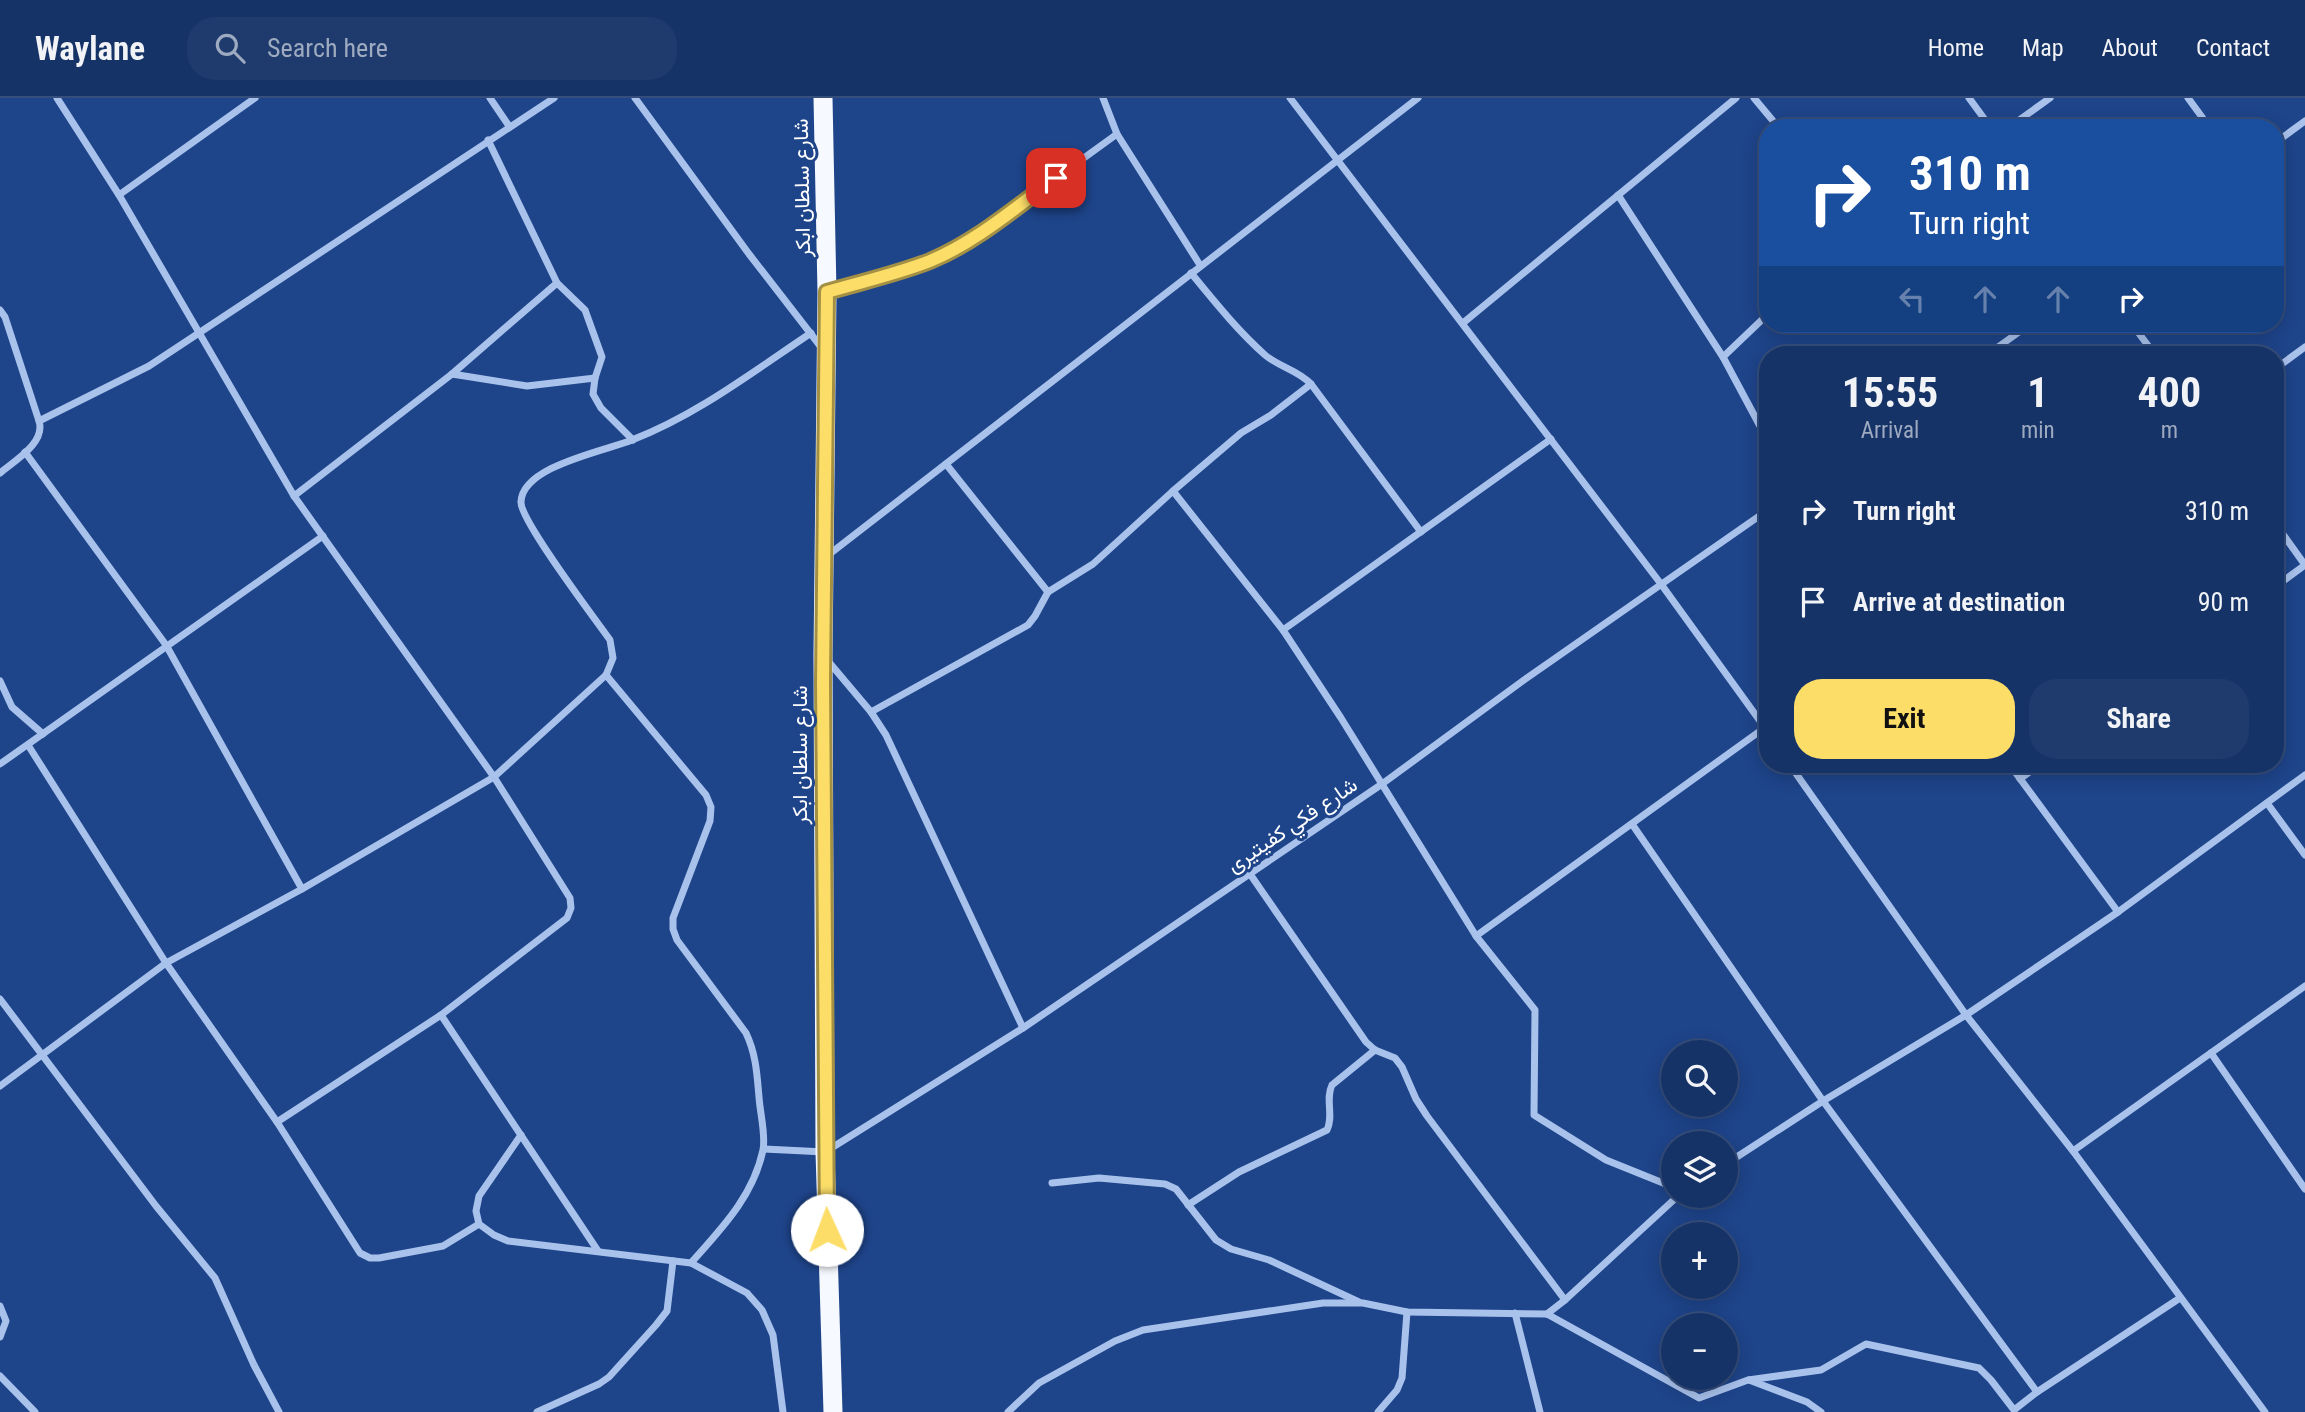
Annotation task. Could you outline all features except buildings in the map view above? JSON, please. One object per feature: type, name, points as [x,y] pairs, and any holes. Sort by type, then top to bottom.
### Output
[{"type":"highway","name":"شارع سلطان ابكر","points":[[823,98],[827,292],[823,655],[825,1152],[833,1412]]},
{"type":"street","points":[[57,98],[119,195],[294,496],[494,777],[569,898],[571,908],[566,918],[441,1015],[277,1122]]},
{"type":"street","points":[[119,195],[255,98]]},
{"type":"street","points":[[490,98],[509,126]]},
{"type":"street","points":[[39,421],[149,366],[554,98]]},
{"type":"street","points":[[635,98],[826,354]]},
{"type":"street","points":[[1103,98],[1117,134],[1200,265]]},
{"type":"street","points":[[1290,98],[1661,584],[1759,718]]},
{"type":"street","points":[[824,559],[1200,265],[1419,98]]},
{"type":"street","points":[[1463,323],[1736,98]]},
{"type":"street","points":[[1754,98],[1772,119]]},
{"type":"street","points":[[1969,98],[1984,119]]},
{"type":"street","points":[[2021,119],[2050,98]]},
{"type":"street","points":[[2188,98],[2203,119]]},
{"type":"street","points":[[2284,136],[2305,121]]},
{"type":"street","points":[[827,292],[929,261],[953,250],[1117,134]]},
{"type":"street","points":[[488,140],[557,283],[585,310],[602,357],[593,394],[601,408],[633,440]]},
{"type":"street","points":[[1618,195],[1723,357],[1759,424]]},
{"type":"street","points":[[1191,273],[1228,318],[1265,355],[1303,376],[1311,384],[1421,532]]},
{"type":"street","points":[[294,496],[452,374],[557,283]]},
{"type":"street","points":[[0,310],[5,317],[41,427],[39,437],[0,473]]},
{"type":"street","points":[[1723,357],[1759,323]]},
{"type":"street","points":[[0,1087],[166,963],[302,889],[494,777],[606,675],[613,658],[610,640],[529,525],[520,503],[525,486],[547,470],[633,440],[690,412],[811,333]]},
{"type":"street","points":[[1999,346],[2018,333]]},
{"type":"street","points":[[2284,362],[2305,347]]},
{"type":"street","points":[[452,374],[527,386],[595,378]]},
{"type":"street","points":[[871,712],[1019,632],[1035,617],[1048,592],[1093,564],[1241,433],[1271,415],[1311,384]]},
{"type":"street","points":[[1283,630],[1551,439]]},
{"type":"street","points":[[25,452],[166,645],[302,889]]},
{"type":"street","points":[[946,464],[1048,592]]},
{"type":"street","points":[[1173,491],[1283,630],[1476,936],[1535,1010],[1534,1115],[1606,1160],[1661,1183]]},
{"type":"street","name":"شارع فكي كفيتيرى","points":[[825,1152],[1023,1028],[1382,785],[1524,680],[1759,516]]},
{"type":"street","points":[[0,764],[323,536]]},
{"type":"street","points":[[2284,536],[2305,565],[2284,580]]},
{"type":"street","points":[[823,655],[887,735],[1023,1028]]},
{"type":"street","points":[[606,675],[706,796],[711,807],[710,821],[673,918],[673,929],[677,940],[746,1033],[753,1047],[764,1149],[745,1198],[691,1263]]},
{"type":"street","points":[[0,681],[12,707],[43,734]]},
{"type":"street","points":[[1476,936],[1759,733]]},
{"type":"street","points":[[28,745],[166,963],[277,1122],[360,1253],[370,1258],[379,1258],[443,1246],[479,1224]]},
{"type":"street","points":[[1796,773],[1966,1015],[2073,1152],[2265,1412]]},
{"type":"street","points":[[2016,773],[2118,912]]},
{"type":"street","points":[[2020,779],[2028,773]]},
{"type":"street","points":[[1738,1156],[1966,1015],[2118,912],[2305,775]]},
{"type":"street","points":[[2267,803],[2305,855]]},
{"type":"street","points":[[1632,824],[1824,1101],[2037,1392]]},
{"type":"street","points":[[1250,874],[1366,1042],[1376,1050],[1395,1058],[1402,1067],[1427,1116],[1565,1300]]},
{"type":"street","points":[[2073,1152],[2305,986]]},
{"type":"street","points":[[0,999],[156,1206],[215,1278],[254,1365],[279,1412]]},
{"type":"street","points":[[441,1015],[598,1251]]},
{"type":"street","points":[[1188,1205],[1239,1172],[1327,1130],[1330,1124],[1329,1091],[1332,1085],[1376,1050]]},
{"type":"street","points":[[2211,1053],[2305,1189]]},
{"type":"street","points":[[521,1135],[479,1196],[476,1211],[479,1224],[494,1236],[508,1241],[691,1263],[747,1293],[762,1310],[773,1335],[783,1412]]},
{"type":"street","points":[[764,1149],[825,1152]]},
{"type":"street","points":[[1052,1183],[1099,1178],[1165,1184],[1176,1189],[1216,1240],[1231,1249],[1269,1261],[1363,1303]]},
{"type":"street","points":[[1547,1314],[1665,1208]]},
{"type":"street","points":[[537,1412],[609,1377],[667,1311],[673,1261]]},
{"type":"street","points":[[1008,1412],[1039,1383],[1115,1341],[1143,1330],[1324,1303],[1363,1303],[1407,1312],[1547,1314],[1699,1398],[1748,1380],[1821,1370],[1866,1344],[1979,1368],[2015,1411],[2037,1392],[2180,1298]]},
{"type":"street","points":[[0,1306],[6,1321],[0,1337]]},
{"type":"street","points":[[1378,1412],[1398,1390],[1402,1378],[1407,1312]]},
{"type":"street","points":[[1515,1313],[1540,1412]]},
{"type":"street","points":[[0,1376],[35,1412]]},
{"type":"street","points":[[1748,1380],[1807,1402],[1821,1412]]},
{"type":"route","points":[[827,1230],[823,682],[827,292],[929,261],[953,250],[1056,178]]}]
